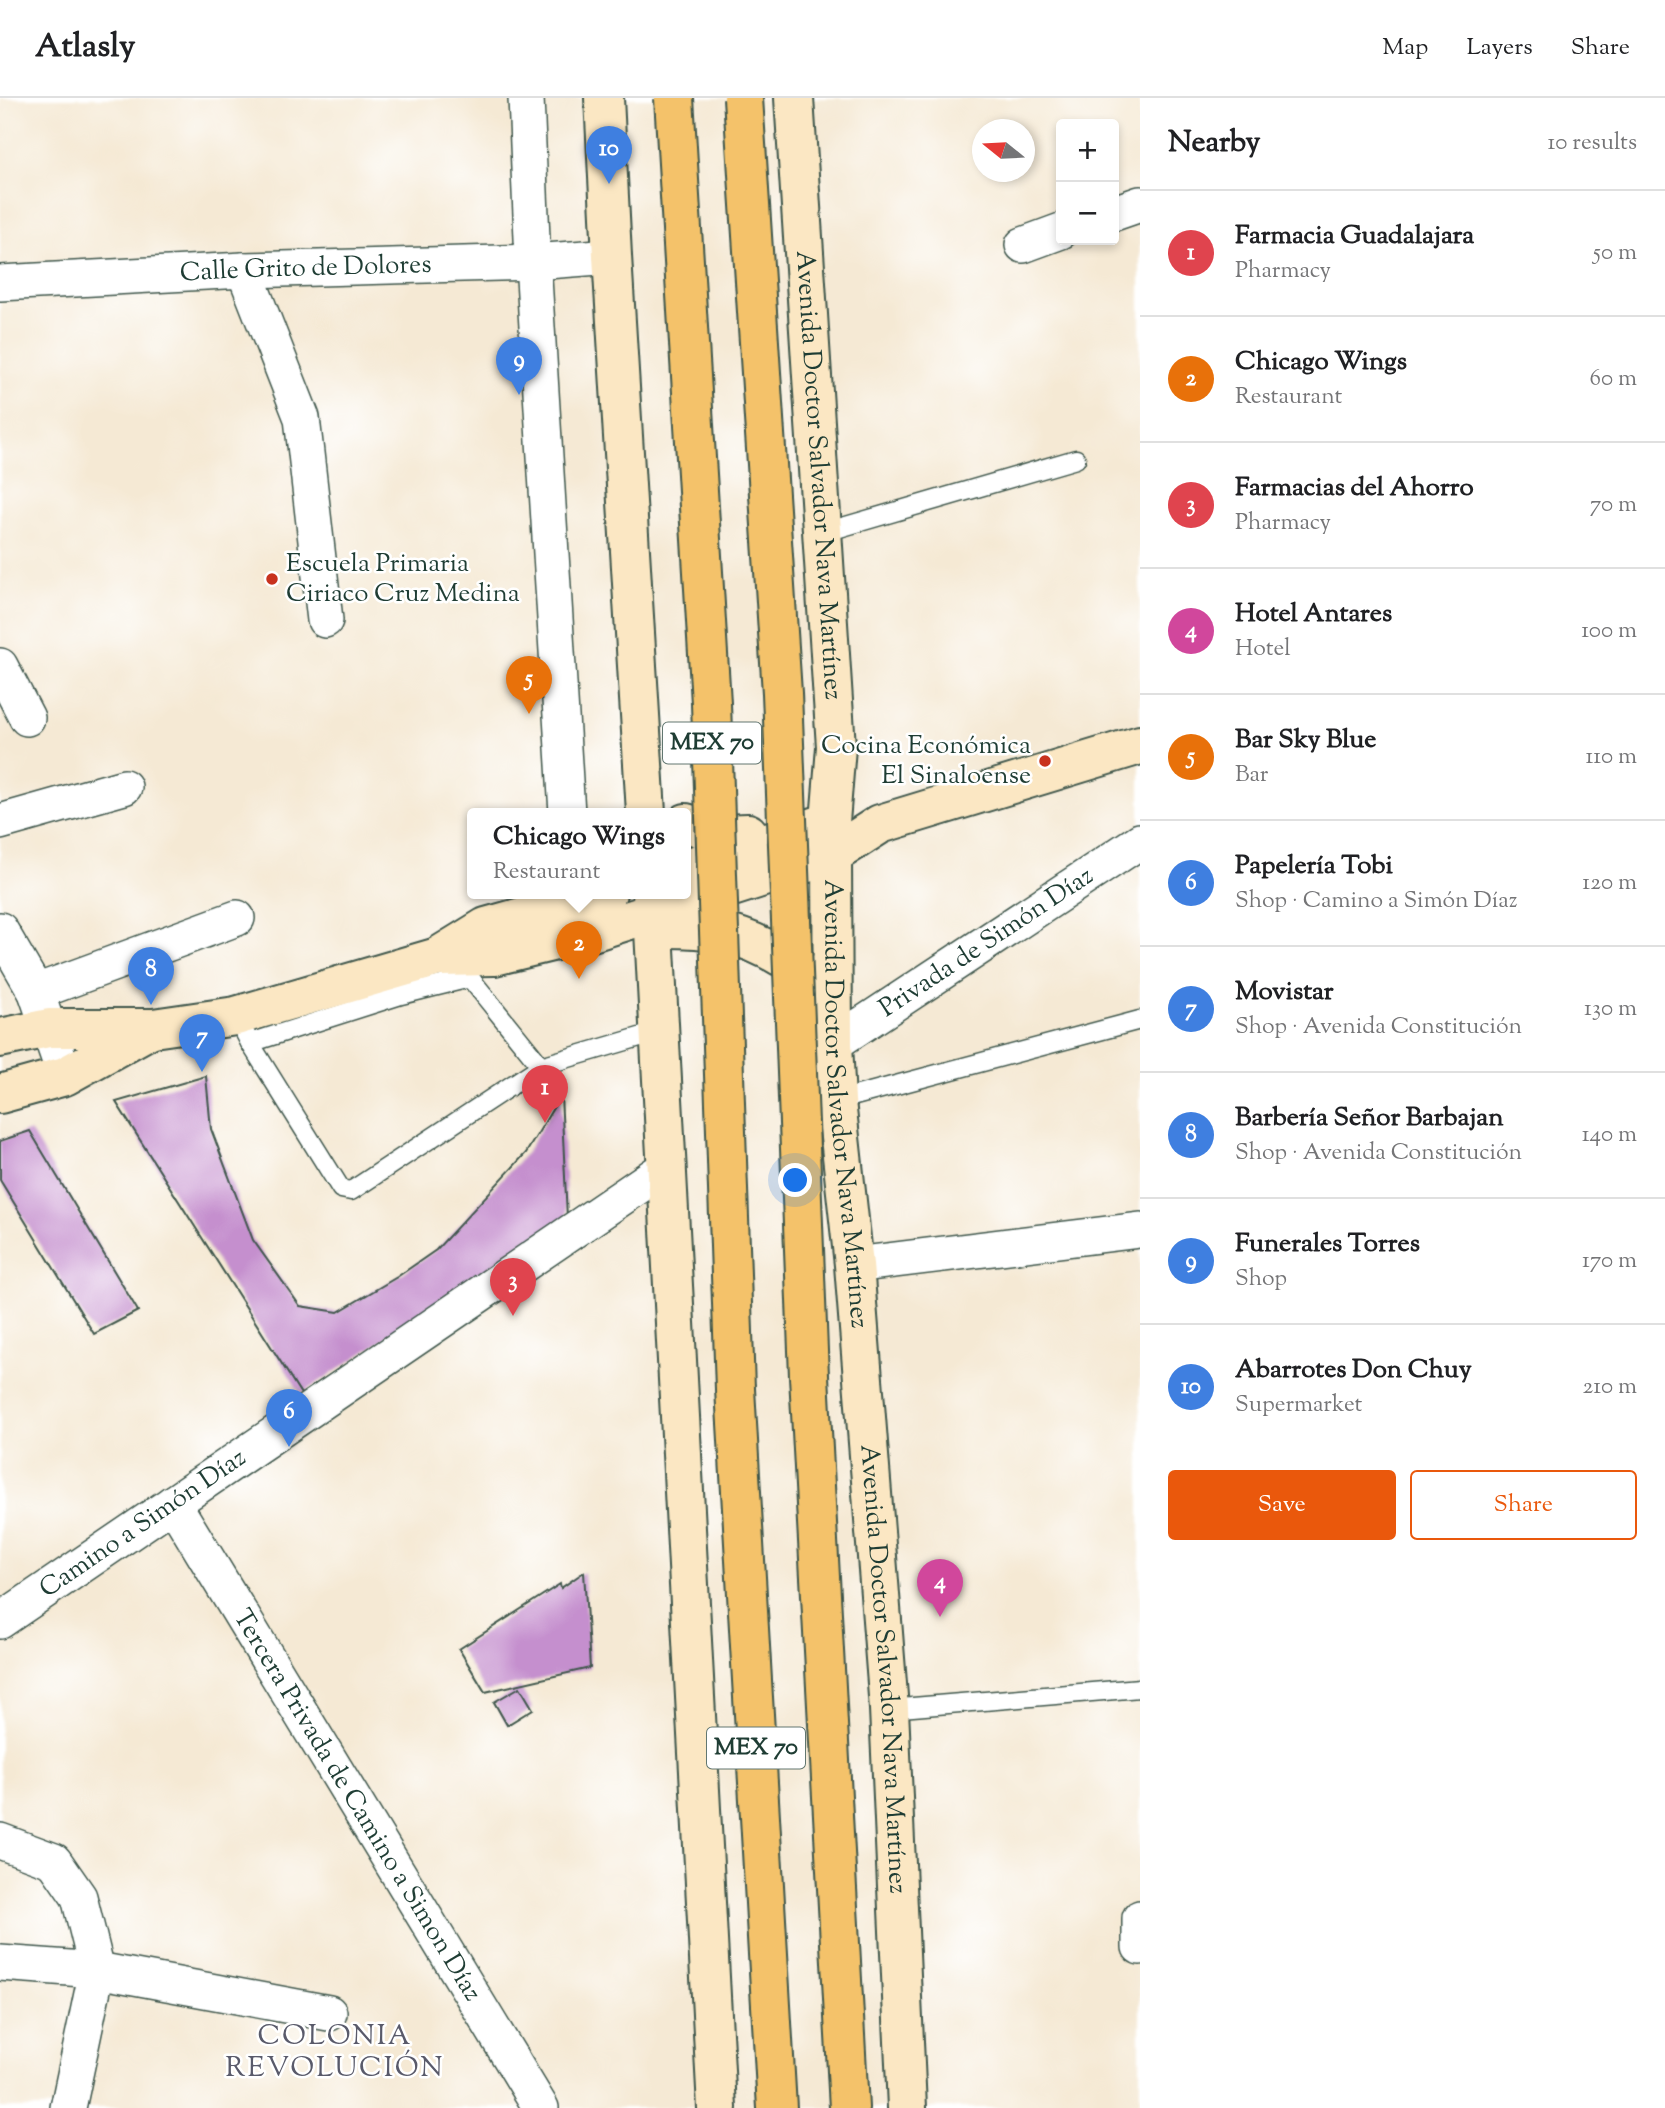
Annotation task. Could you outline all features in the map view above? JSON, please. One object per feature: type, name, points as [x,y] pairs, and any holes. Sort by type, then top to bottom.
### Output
[{"type":"highway","name":"MEX 70","points":[[674,98],[711,703],[735,1389],[777,2108]]},
{"type":"highway","name":"Avenida Doctor Salvador Nava Martínez","points":[[743,98],[782,693],[809,1376],[849,2108]]},
{"type":"highway","points":[[753,2108],[768,1946]]},
{"type":"highway","points":[[844,1991],[864,2108]]},
{"type":"main road","points":[[604,98],[645,798],[664,808]]},
{"type":"main road","name":"Avenida Doctor Salvador Nava Martínez","points":[[794,98],[836,747],[831,839],[836,1101],[854,1265],[889,1709],[907,2108]]},
{"type":"main road","points":[[691,867],[831,839],[1140,745]]},
{"type":"main road","points":[[691,825],[720,834],[751,833],[781,822],[805,803],[823,777],[836,747]]},
{"type":"main road","points":[[654,923],[831,839]]},
{"type":"main road","points":[[0,1038],[49,1028],[243,1030],[438,957],[486,928],[586,899]]},
{"type":"main road","points":[[654,923],[717,2108]]},
{"type":"main road","points":[[438,957],[494,956],[592,932],[654,923],[729,933],[764,947],[806,972],[833,1027]]},
{"type":"main road","points":[[0,1094],[65,1076],[153,1028]]},
{"type":"street","points":[[526,98],[533,262],[566,808]]},
{"type":"street","points":[[1119,211],[1140,204]]},
{"type":"street","points":[[1023,245],[1056,233]]},
{"type":"street","name":"Calle Grito de Dolores","points":[[0,283],[244,270],[533,262],[612,256]]},
{"type":"street","points":[[244,270],[302,418],[325,620]]},
{"type":"street","points":[[0,666],[27,718]]},
{"type":"street","points":[[0,822],[124,787]]},
{"type":"street","name":"Privada de Simón Díaz","points":[[833,1027],[1140,841]]},
{"type":"street","points":[[36,992],[237,918]]},
{"type":"street","points":[[0,930],[36,992],[65,1076]]},
{"type":"street","name":"Camino a Simón Díaz","points":[[0,1621],[668,1166]]},
{"type":"street","points":[[854,1265],[1140,1230]]},
{"type":"street","name":"Tercera Privada de Camino a Simon Díaz","points":[[173,1503],[541,2108]]},
{"type":"street","points":[[0,1841],[54,1861],[79,1896],[97,1970],[68,2108]]},
{"type":"street","points":[[1140,1918],[1140,1947]]},
{"type":"street","points":[[0,1963],[97,1970],[329,2012]]},
{"type":"lane","points":[[822,533],[1076,459]]},
{"type":"lane","points":[[541,1066],[470,978],[243,1030],[341,1189],[346,1191],[351,1191],[541,1066],[660,1031]]},
{"type":"lane","points":[[836,1101],[1140,1020]]},
{"type":"lane","points":[[889,1709],[1140,1688]]},
{"type":"building","points":[[206,1076],[211,1129],[253,1240],[300,1306],[338,1312],[436,1250],[526,1153],[561,1095],[567,1218],[301,1394],[116,1102]]},
{"type":"building","points":[[30,1131],[138,1311],[94,1334],[0,1180],[0,1141]]},
{"type":"building","points":[[584,1572],[590,1668],[485,1692],[459,1649],[560,1584],[561,1588]]},
{"type":"building","points":[[520,1687],[533,1709],[507,1725],[494,1702]]},
{"type":"place","name":"Abarrotes Don Chuy","points":[[609,184]]},
{"type":"place","name":"Funerales Torres","points":[[519,395]]},
{"type":"place","name":"Escuela Primaria Ciriaco Cruz Medina","points":[[272,579]]},
{"type":"place","name":"Bar Sky Blue","points":[[529,714]]},
{"type":"place","name":"Cocina Económica El Sinaloense","points":[[1045,761]]},
{"type":"place","name":"Chicago Wings","points":[[579,979]]},
{"type":"place","name":"Barbería Señor Barbajan","points":[[151,1005]]},
{"type":"place","name":"Movistar","points":[[202,1072]]},
{"type":"place","name":"Farmacia Guadalajara","points":[[545,1123]]},
{"type":"place","name":"Farmacias del Ahorro","points":[[513,1316]]},
{"type":"place","name":"Papelería Tobi","points":[[289,1447]]},
{"type":"place","name":"Hotel Antares","points":[[940,1617]]},
{"type":"district","name":"COLONIA REVOLUCIÓN","points":[[335,2053]]}]
